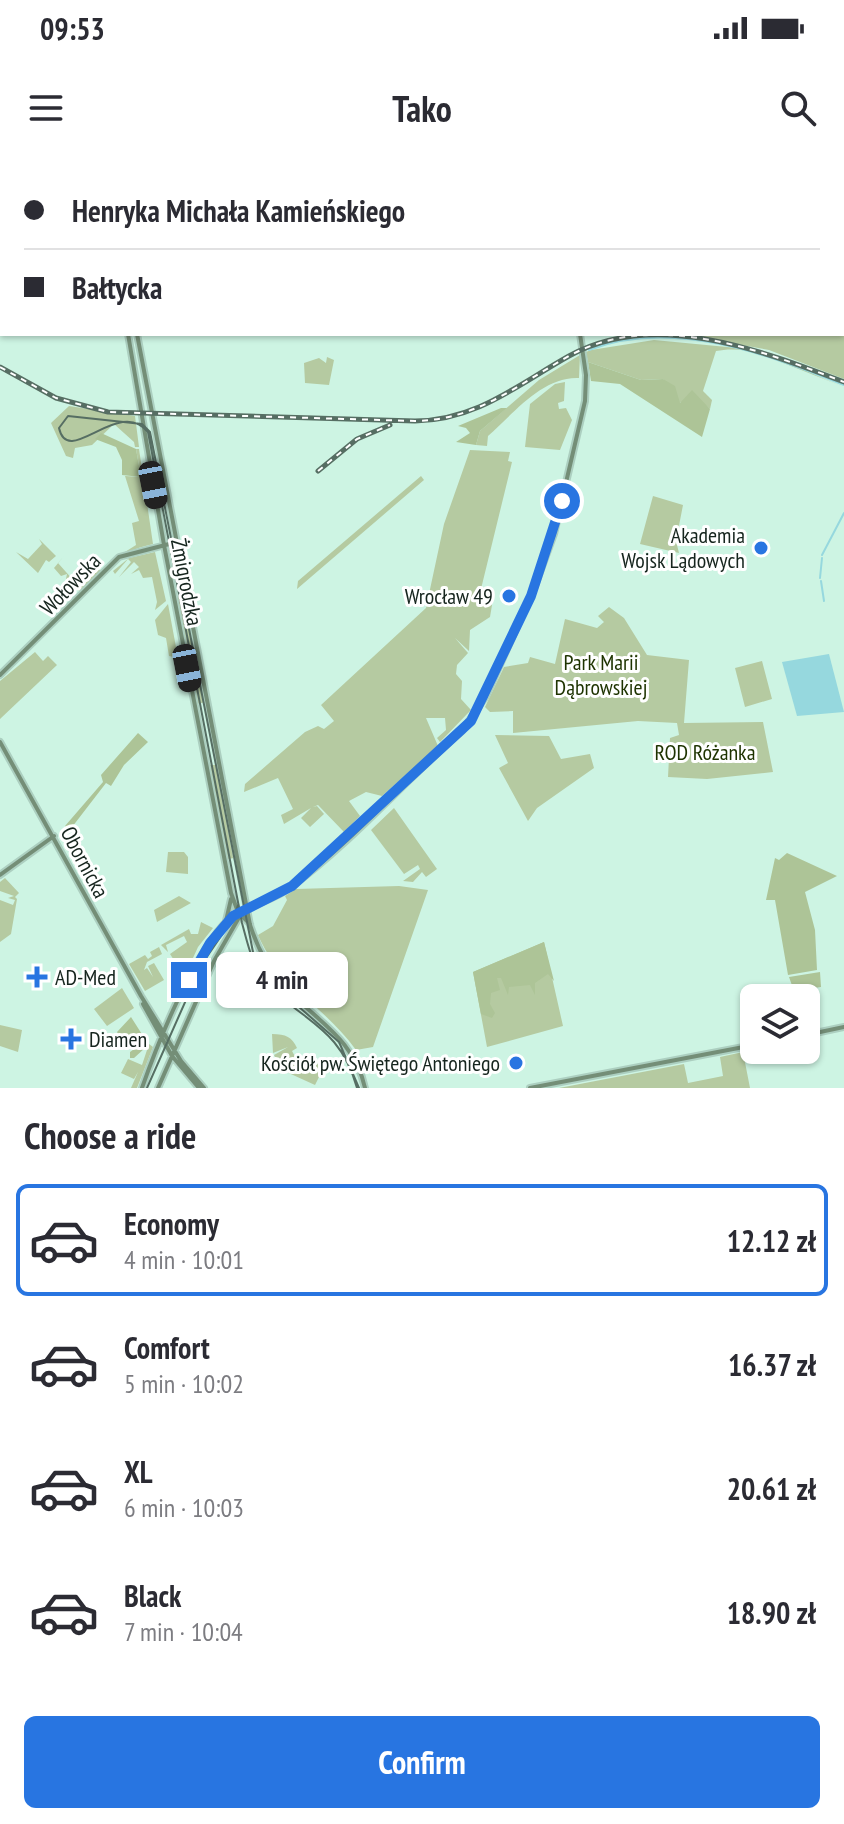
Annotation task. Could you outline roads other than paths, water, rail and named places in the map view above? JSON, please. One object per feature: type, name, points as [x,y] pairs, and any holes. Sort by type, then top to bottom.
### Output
[{"type":"main road","name":"Żmigrodzka","points":[[128,336],[164,545],[232,896],[250,924],[262,955],[282,984],[328,1024],[347,1046],[365,1088]]},
{"type":"main road","name":"Żmigrodzka","points":[[137,336],[244,900],[242,911]]},
{"type":"main road","points":[[142,1088],[194,970],[225,924],[242,911],[293,885],[466,727],[481,706],[531,596],[560,512],[585,401],[580,336]]},
{"type":"main road","name":"Wołowska","points":[[0,675],[119,557],[177,542]]},
{"type":"main road","points":[[174,598],[181,593],[187,599]]},
{"type":"main road","name":"Obornicka","points":[[0,742],[163,1037],[202,1088]]},
{"type":"main road","points":[[205,756],[213,764],[218,758]]},
{"type":"main road","points":[[0,875],[55,838]]},
{"type":"main road","points":[[225,924],[232,896]]},
{"type":"main road","points":[[158,1088],[215,960],[242,911]]},
{"type":"main road","name":"Obornicka","points":[[141,996],[163,1037]]},
{"type":"main road","points":[[159,1025],[170,1024]]},
{"type":"main road","points":[[820,1032],[844,1027]]},
{"type":"main road","points":[[530,1088],[740,1048]]},
{"type":"main road","name":"Obornicka","points":[[174,1054],[178,1065],[202,1088]]},
{"type":"main road","points":[[167,1067],[178,1065]]},
{"type":"water","points":[[829,654],[844,712],[797,716],[782,662]]},
{"type":"waterway","points":[[589,350],[621,341],[686,339],[751,352],[844,385]]},
{"type":"waterway","points":[[822,555],[844,513]]},
{"type":"waterway","points":[[820,578],[822,558]]},
{"type":"waterway","points":[[821,581],[824,601]]},
{"type":"tram line","points":[[357,1088],[339,1049],[316,1024],[275,991],[258,970],[250,951],[242,923],[148,432],[136,423],[123,422],[73,441],[64,438],[59,428],[68,416],[142,424],[150,432],[253,952],[267,979],[339,1042],[359,1088]]},
{"type":"tram line","points":[[147,1088],[202,964],[234,917],[238,905]]},
{"type":"railway","points":[[0,367],[56,398],[108,412],[415,421],[437,419],[477,408],[569,356],[602,342],[636,336]]},
{"type":"railway","points":[[680,336],[743,347],[844,382]]},
{"type":"railway","points":[[318,471],[357,439],[390,425]]},
{"type":"place","name":"Akademia Wojsk Lądowych","points":[[761,548]]},
{"type":"place","name":"Wrocław 49","points":[[509,596]]},
{"type":"place","name":"AD-Med","points":[[37,977]]},
{"type":"place","name":"Diamen","points":[[71,1039]]},
{"type":"place","name":"Kościół pw. Świętego Antoniego","points":[[516,1063]]},
{"type":"park label","name":"Park Marii Dąbrowskiej","points":[[601,674]]},
{"type":"park label","name":"ROD Różanka","points":[[705,752]]}]
